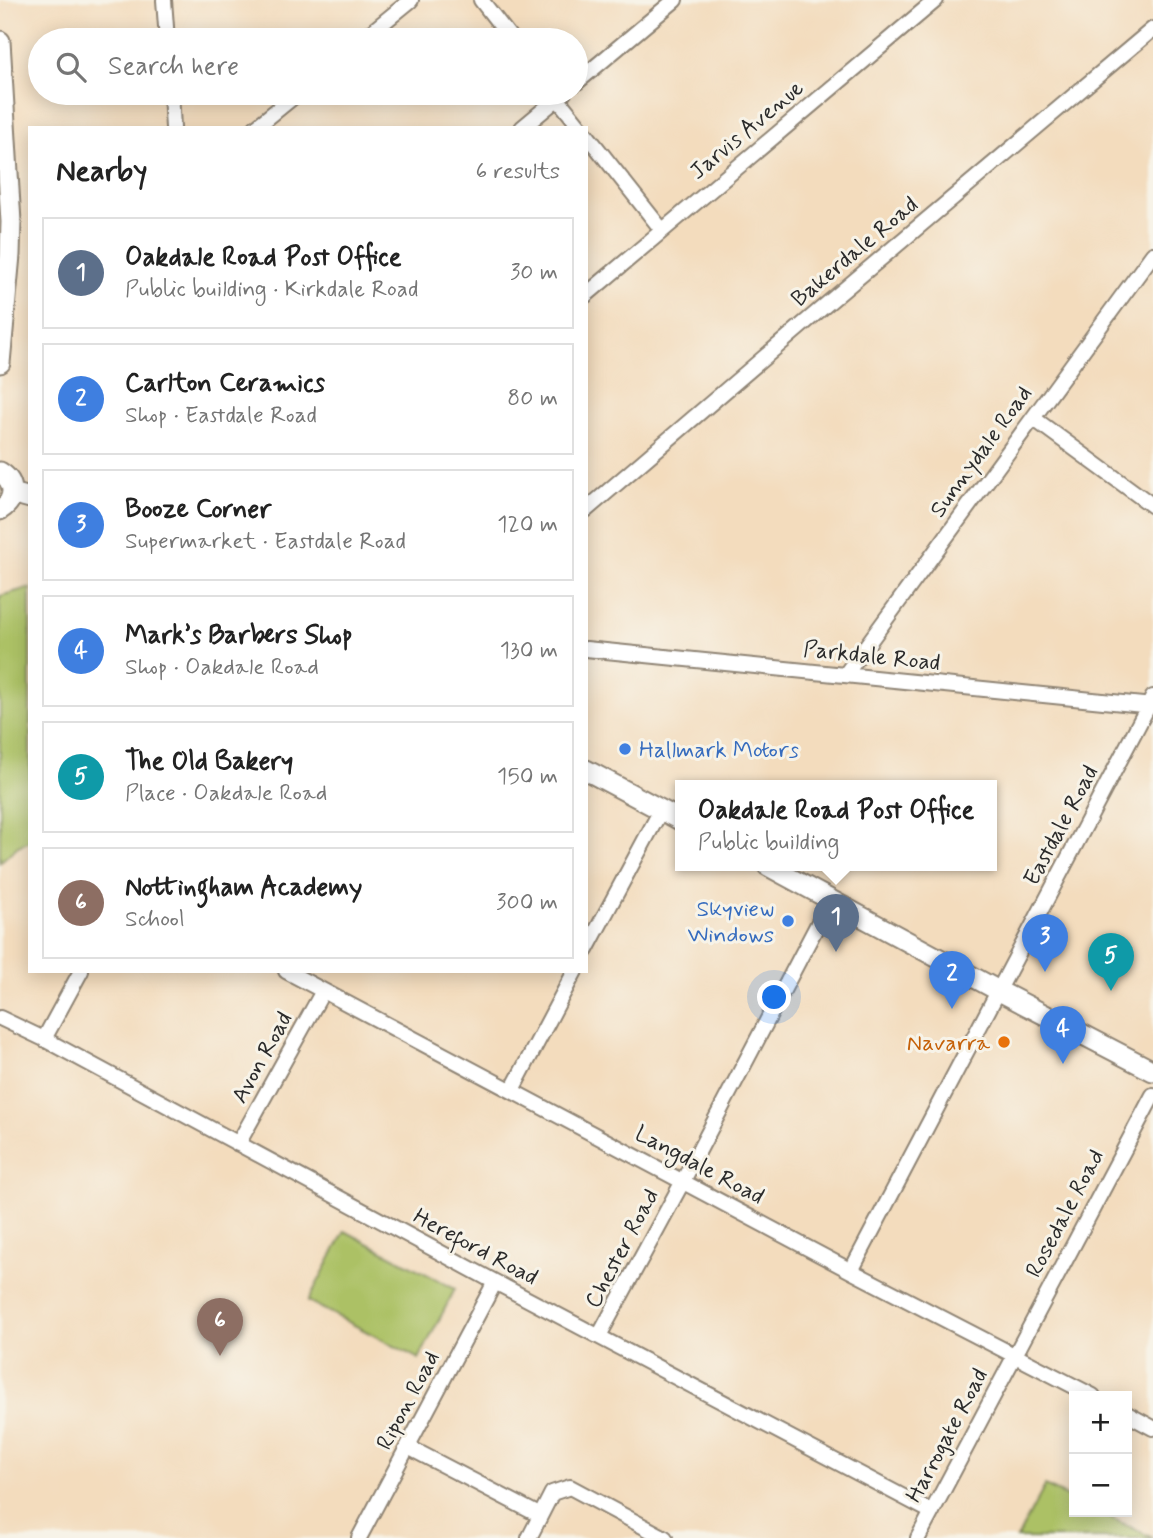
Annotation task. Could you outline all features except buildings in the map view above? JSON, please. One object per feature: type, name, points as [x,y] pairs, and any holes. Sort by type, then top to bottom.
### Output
[{"type":"street","points":[[164,0],[166,28]]},
{"type":"street","points":[[377,28],[411,0]]},
{"type":"street","points":[[481,0],[503,28]]},
{"type":"street","points":[[588,73],[676,0]]},
{"type":"street","name":"Jarvis Avenue","points":[[588,293],[936,0]]},
{"type":"street","name":"Bakerdale Road","points":[[588,508],[1153,29]]},
{"type":"street","points":[[0,41],[11,222],[0,363]]},
{"type":"street","points":[[171,105],[173,126]]},
{"type":"street","points":[[257,126],[283,105]]},
{"type":"street","points":[[524,126],[547,105]]},
{"type":"street","points":[[565,105],[580,126]]},
{"type":"street","points":[[588,137],[662,230]]},
{"type":"street","name":"Sunnydale Road","points":[[845,674],[1153,254]]},
{"type":"street","points":[[1033,418],[1153,506]]},
{"type":"street","points":[[0,472],[9,479],[21,496],[0,510]]},
{"type":"street","name":"Parkdale Road","points":[[588,649],[1151,703]]},
{"type":"street","name":"Eastdale Road","points":[[851,1271],[1151,703]]},
{"type":"street","points":[[588,771],[675,817]]},
{"type":"street","points":[[588,946],[661,810]]},
{"type":"street","points":[[778,871],[1153,1071]]},
{"type":"street","name":"Chester Road","points":[[599,1336],[831,899]]},
{"type":"street","points":[[44,1039],[80,973]]},
{"type":"street","points":[[512,1090],[574,973]]},
{"type":"street","name":"Langdale Road","points":[[307,977],[323,991],[1084,1391]]},
{"type":"street","name":"Avon Road","points":[[238,1144],[323,991]]},
{"type":"street","name":"Hereford Road","points":[[0,1018],[932,1511]]},
{"type":"street","name":"Rosedale Road","points":[[1014,1354],[1153,1095]]},
{"type":"street","name":"Ripon Road","points":[[359,1538],[495,1282]]},
{"type":"street","name":"Harrogate Road","points":[[918,1538],[1014,1354]]},
{"type":"street","points":[[1132,1417],[1153,1428]]},
{"type":"street","points":[[408,1447],[539,1516]]},
{"type":"street","points":[[529,1538],[552,1493],[570,1487],[665,1538]]},
{"type":"green space","points":[[28,588],[28,842],[18,846],[0,862],[0,596]]},
{"type":"green space","points":[[345,1231],[455,1289],[419,1359],[308,1301]]},
{"type":"green space","points":[[1045,1486],[1069,1498],[1069,1517],[1109,1517],[1153,1538],[1017,1538]]},
{"type":"place","name":"Hallmark Motors","points":[[625,749]]},
{"type":"place","name":"Skyview Windows","points":[[788,921]]},
{"type":"place","name":"Oakdale Road Post Office","points":[[836,952]]},
{"type":"place","name":"Booze Corner","points":[[1045,972]]},
{"type":"place","name":"The Old Bakery","points":[[1111,991]]},
{"type":"place","name":"Carlton Ceramics","points":[[952,1009]]},
{"type":"place","name":"Navarra","points":[[1004,1042]]},
{"type":"place","name":"Mark’s Barbers Shop","points":[[1063,1064]]},
{"type":"place","name":"Nottingham Academy","points":[[220,1356]]}]
